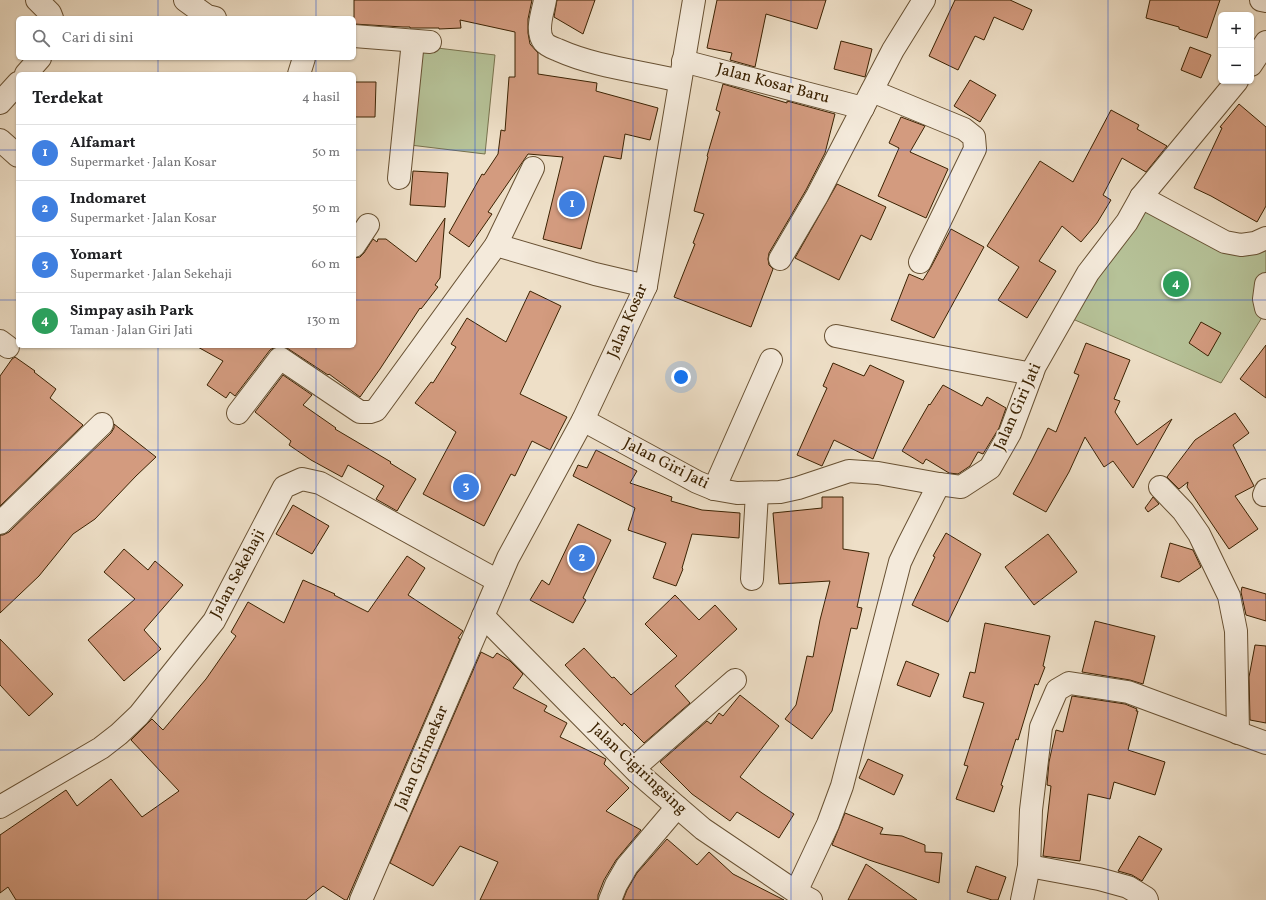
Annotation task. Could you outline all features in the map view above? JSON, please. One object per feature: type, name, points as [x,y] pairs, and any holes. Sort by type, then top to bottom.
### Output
[{"type":"street","points":[[37,0],[51,16]]},
{"type":"street","points":[[185,0],[207,16]]},
{"type":"street","name":"Jalan Kosar Baru","points":[[545,0],[540,24],[544,41],[563,52],[592,62],[682,71],[868,100],[964,128],[974,136],[975,149],[920,262]]},
{"type":"street","name":"Jalan Kosar","points":[[483,616],[508,558],[583,420],[646,286],[694,0]]},
{"type":"street","points":[[780,259],[818,196],[893,50],[924,0]]},
{"type":"street","points":[[1261,0],[1266,1]]},
{"type":"street","points":[[356,36],[422,41],[399,178]]},
{"type":"street","points":[[1254,60],[1266,42]]},
{"type":"street","points":[[28,72],[38,60]]},
{"type":"street","points":[[300,72],[303,60]]},
{"type":"street","name":"Jalan Giri Jati","points":[[583,420],[697,482],[714,489],[737,493],[780,492],[798,488],[849,471],[961,486],[990,468],[1010,433],[1035,366],[1088,273],[1127,222],[1141,197],[1235,84]]},
{"type":"street","points":[[0,103],[16,85]]},
{"type":"street","points":[[0,140],[16,154]]},
{"type":"street","points":[[238,413],[284,352],[360,412],[370,412],[376,410],[496,245],[533,168]]},
{"type":"street","points":[[1141,197],[1225,242],[1241,245],[1255,243],[1266,238]]},
{"type":"street","points":[[356,243],[368,225]]},
{"type":"street","points":[[496,245],[595,274],[646,286]]},
{"type":"street","points":[[1266,284],[1264,299],[1266,308]]},
{"type":"street","points":[[836,336],[1032,374]]},
{"type":"street","points":[[714,489],[771,360]]},
{"type":"street","points":[[0,524],[102,424]]},
{"type":"street","name":"Jalan Sekehaji","points":[[0,807],[101,748],[119,734],[139,715],[214,622],[284,487],[302,479],[320,483],[498,581]]},
{"type":"street","points":[[803,896],[842,786],[900,562],[939,484]]},
{"type":"street","points":[[1160,487],[1183,511],[1199,534],[1229,596],[1236,631],[1238,733]]},
{"type":"street","points":[[752,579],[757,493]]},
{"type":"street","name":"Jalan Cigiringsing","points":[[483,616],[634,768],[677,807],[703,829],[803,896]]},
{"type":"street","name":"Jalan Girimekar","points":[[368,897],[483,616]]},
{"type":"street","points":[[634,768],[735,680]]},
{"type":"street","points":[[1022,900],[1029,866],[1031,810],[1041,727],[1057,690],[1069,683],[1128,692],[1266,743]]},
{"type":"street","points":[[610,900],[616,885],[627,866],[677,807]]},
{"type":"street","points":[[1029,866],[1099,879],[1128,887],[1147,900]]},
{"type":"green space","points":[[421,46],[495,55],[485,154],[410,145]]},
{"type":"green space","points":[[1143,198],[1228,239],[1266,233],[1266,276],[1260,291],[1261,319],[1221,383],[1068,317]]},
{"type":"building","points":[[354,0],[532,0],[528,19],[528,33],[530,44],[538,53],[538,74],[597,83],[596,91],[658,108],[650,140],[625,134],[621,159],[604,156],[581,249],[543,239],[563,157],[528,154],[488,212],[492,214],[469,247],[449,233],[482,174],[484,175],[498,154],[501,130],[505,131],[509,77],[515,77],[515,32],[460,20],[461,28],[439,29],[356,24],[356,16],[354,16]]},
{"type":"building","points":[[557,0],[595,0],[583,34],[554,17]]},
{"type":"building","points":[[717,0],[826,0],[817,29],[766,14],[755,67],[730,60],[732,53],[707,48]]},
{"type":"building","points":[[955,0],[1010,0],[1032,10],[1023,30],[994,17],[984,40],[975,36],[958,70],[929,56]]},
{"type":"building","points":[[1150,0],[1220,0],[1207,38],[1179,29],[1179,27],[1146,18]]},
{"type":"building","points":[[841,41],[872,49],[865,77],[834,69]]},
{"type":"building","points":[[1190,47],[1211,55],[1201,78],[1181,70]]},
{"type":"building","points":[[970,80],[996,95],[980,122],[954,106]]},
{"type":"building","points":[[356,82],[376,82],[375,117],[356,117]]},
{"type":"building","points":[[723,84],[787,103],[787,101],[835,114],[825,153],[806,190],[769,253],[769,265],[773,269],[751,327],[674,297],[695,244],[693,243],[704,214],[694,211],[708,157],[707,156],[720,112],[716,110]]},
{"type":"building","points":[[1239,104],[1266,127],[1266,206],[1257,222],[1194,188],[1222,128],[1220,127]]},
{"type":"building","points":[[1111,110],[1139,125],[1137,129],[1167,146],[1146,172],[1122,158],[1103,195],[1111,200],[1097,223],[1081,242],[1062,226],[1039,261],[1056,271],[1027,318],[998,300],[1019,267],[987,246],[1040,161],[1073,182]]},
{"type":"building","points":[[901,117],[925,126],[910,152],[948,169],[926,218],[878,196],[899,148],[889,143]]},
{"type":"building","points":[[413,171],[448,173],[445,207],[410,205]]},
{"type":"building","points":[[837,184],[886,207],[871,240],[861,235],[839,280],[795,258]]},
{"type":"building","points":[[445,218],[440,278],[435,285],[438,287],[421,309],[420,308],[360,397],[329,374],[328,375],[287,348],[356,348],[356,258],[360,257],[364,253],[373,239],[377,242],[378,239],[386,239],[416,262]]},
{"type":"building","points":[[951,229],[984,247],[934,338],[891,320],[909,274],[923,280]]},
{"type":"building","points":[[530,291],[561,306],[520,394],[567,417],[550,450],[532,441],[515,476],[511,474],[484,526],[423,494],[456,432],[415,403],[431,382],[433,383],[456,347],[451,344],[467,318],[506,342]]},
{"type":"building","points":[[1201,322],[1221,333],[1208,356],[1189,343]]},
{"type":"building","points":[[1086,343],[1130,360],[1114,399],[1120,401],[1115,412],[1137,445],[1172,419],[1133,488],[1113,461],[1104,467],[1085,437],[1069,472],[1046,512],[1013,494],[1048,428],[1056,432],[1079,375],[1074,373]]},
{"type":"building","points":[[1266,345],[1266,398],[1240,379]]},
{"type":"building","points":[[200,348],[273,348],[270,350],[235,396],[230,392],[226,398],[207,385],[223,361]]},
{"type":"building","points":[[15,357],[35,371],[34,372],[56,389],[50,398],[83,425],[0,506],[0,376]]},
{"type":"building","points":[[833,363],[864,376],[870,365],[904,381],[873,459],[834,440],[822,466],[797,455],[827,388],[823,386]]},
{"type":"building","points":[[283,375],[312,395],[303,405],[336,428],[335,429],[391,462],[390,463],[416,479],[397,511],[376,499],[384,486],[348,465],[342,477],[311,460],[289,445],[291,441],[255,412]]},
{"type":"building","points":[[943,385],[982,406],[987,397],[1006,408],[999,428],[983,454],[978,452],[970,466],[958,474],[949,473],[926,459],[923,464],[902,451],[929,404],[930,405]]},
{"type":"building","points":[[1235,413],[1249,433],[1233,445],[1254,486],[1235,496],[1258,529],[1229,549],[1187,487],[1188,482],[1179,489],[1167,477],[1195,440]]},
{"type":"building","points":[[114,424],[156,457],[95,519],[73,534],[39,576],[0,613],[0,535],[9,532],[111,433],[114,428]]},
{"type":"building","points":[[596,450],[637,471],[630,483],[672,497],[671,501],[702,510],[740,513],[739,538],[692,534],[682,568],[683,569],[676,586],[653,578],[666,543],[628,530],[635,508],[573,476],[578,465],[587,468]]},
{"type":"building","points":[[822,497],[843,497],[843,549],[869,553],[857,607],[862,608],[857,629],[851,628],[832,711],[812,739],[785,719],[796,705],[807,656],[813,657],[820,620],[830,581],[779,584],[773,513],[822,508]]},
{"type":"building","points":[[1153,497],[1159,504],[1148,512],[1145,508]]},
{"type":"building","points":[[293,505],[329,526],[312,554],[276,534]]},
{"type":"building","points":[[578,524],[611,540],[583,598],[586,600],[573,623],[530,600],[542,580],[549,585]]},
{"type":"building","points":[[946,533],[981,554],[948,622],[912,605],[935,557],[933,556]]},
{"type":"building","points":[[1048,534],[1077,572],[1034,605],[1005,567]]},
{"type":"building","points":[[1170,543],[1193,550],[1201,567],[1179,582],[1161,577]]},
{"type":"building","points":[[124,549],[148,570],[155,561],[183,585],[144,630],[161,649],[124,681],[88,640],[135,599],[104,572]]},
{"type":"building","points":[[407,556],[425,568],[408,595],[463,631],[458,638],[460,639],[347,900],[323,886],[306,900],[16,900],[8,887],[0,893],[0,835],[66,790],[77,806],[111,779],[142,817],[179,791],[131,740],[152,719],[163,730],[206,679],[236,636],[231,632],[248,602],[284,623],[303,580],[335,594],[334,595],[368,612]]},
{"type":"building","points":[[1242,587],[1266,594],[1266,621],[1246,615],[1241,592]]},
{"type":"building","points":[[675,595],[699,620],[715,605],[737,629],[675,686],[690,703],[644,743],[624,723],[622,726],[565,665],[584,648],[612,678],[614,677],[631,695],[677,656],[645,624]]},
{"type":"building","points":[[1095,621],[1155,636],[1143,684],[1130,680],[1082,672]]},
{"type":"building","points":[[985,623],[1050,636],[1043,666],[1045,667],[1038,685],[1035,684],[1018,740],[1016,739],[1001,785],[1003,786],[994,812],[956,799],[968,766],[964,765],[984,703],[963,697],[970,672],[975,673]]},
{"type":"building","points":[[0,639],[53,694],[29,716],[0,685]]},
{"type":"building","points":[[1255,645],[1266,646],[1266,723],[1250,720],[1249,677]]},
{"type":"building","points":[[481,652],[493,658],[497,653],[510,661],[523,674],[513,688],[547,706],[544,711],[567,723],[560,737],[606,759],[604,764],[629,788],[606,811],[641,830],[616,860],[604,880],[598,895],[598,900],[480,900],[498,862],[460,846],[433,886],[390,863]]},
{"type":"building","points":[[906,661],[939,674],[930,697],[897,685]]},
{"type":"building","points":[[740,695],[779,726],[740,777],[794,814],[779,838],[737,812],[730,821],[692,794],[660,762],[707,721],[711,724],[719,713],[723,716]]},
{"type":"building","points":[[1072,696],[1125,704],[1137,709],[1136,711],[1138,711],[1128,750],[1165,762],[1155,795],[1114,782],[1110,799],[1088,794],[1080,861],[1043,856],[1051,786],[1047,785],[1049,762],[1056,730],[1063,732]]},
{"type":"building","points":[[868,759],[903,775],[894,795],[859,778]]},
{"type":"building","points":[[845,813],[883,828],[880,834],[902,836],[925,845],[925,852],[942,853],[939,883],[869,860],[832,845]]},
{"type":"building","points":[[1139,836],[1162,849],[1142,881],[1132,875],[1118,871]]},
{"type":"building","points":[[667,839],[697,865],[709,852],[733,874],[784,900],[623,900],[637,873]]},
{"type":"building","points":[[866,864],[917,900],[848,900]]},
{"type":"building","points":[[976,866],[1006,877],[998,900],[992,900],[967,892]]},
{"type":"place","name":"Alfamart","points":[[572,204]]},
{"type":"place","name":"Simpay asih Park","points":[[1176,284]]},
{"type":"place","name":"Yomart","points":[[466,487]]},
{"type":"place","name":"Indomaret","points":[[582,558]]}]
